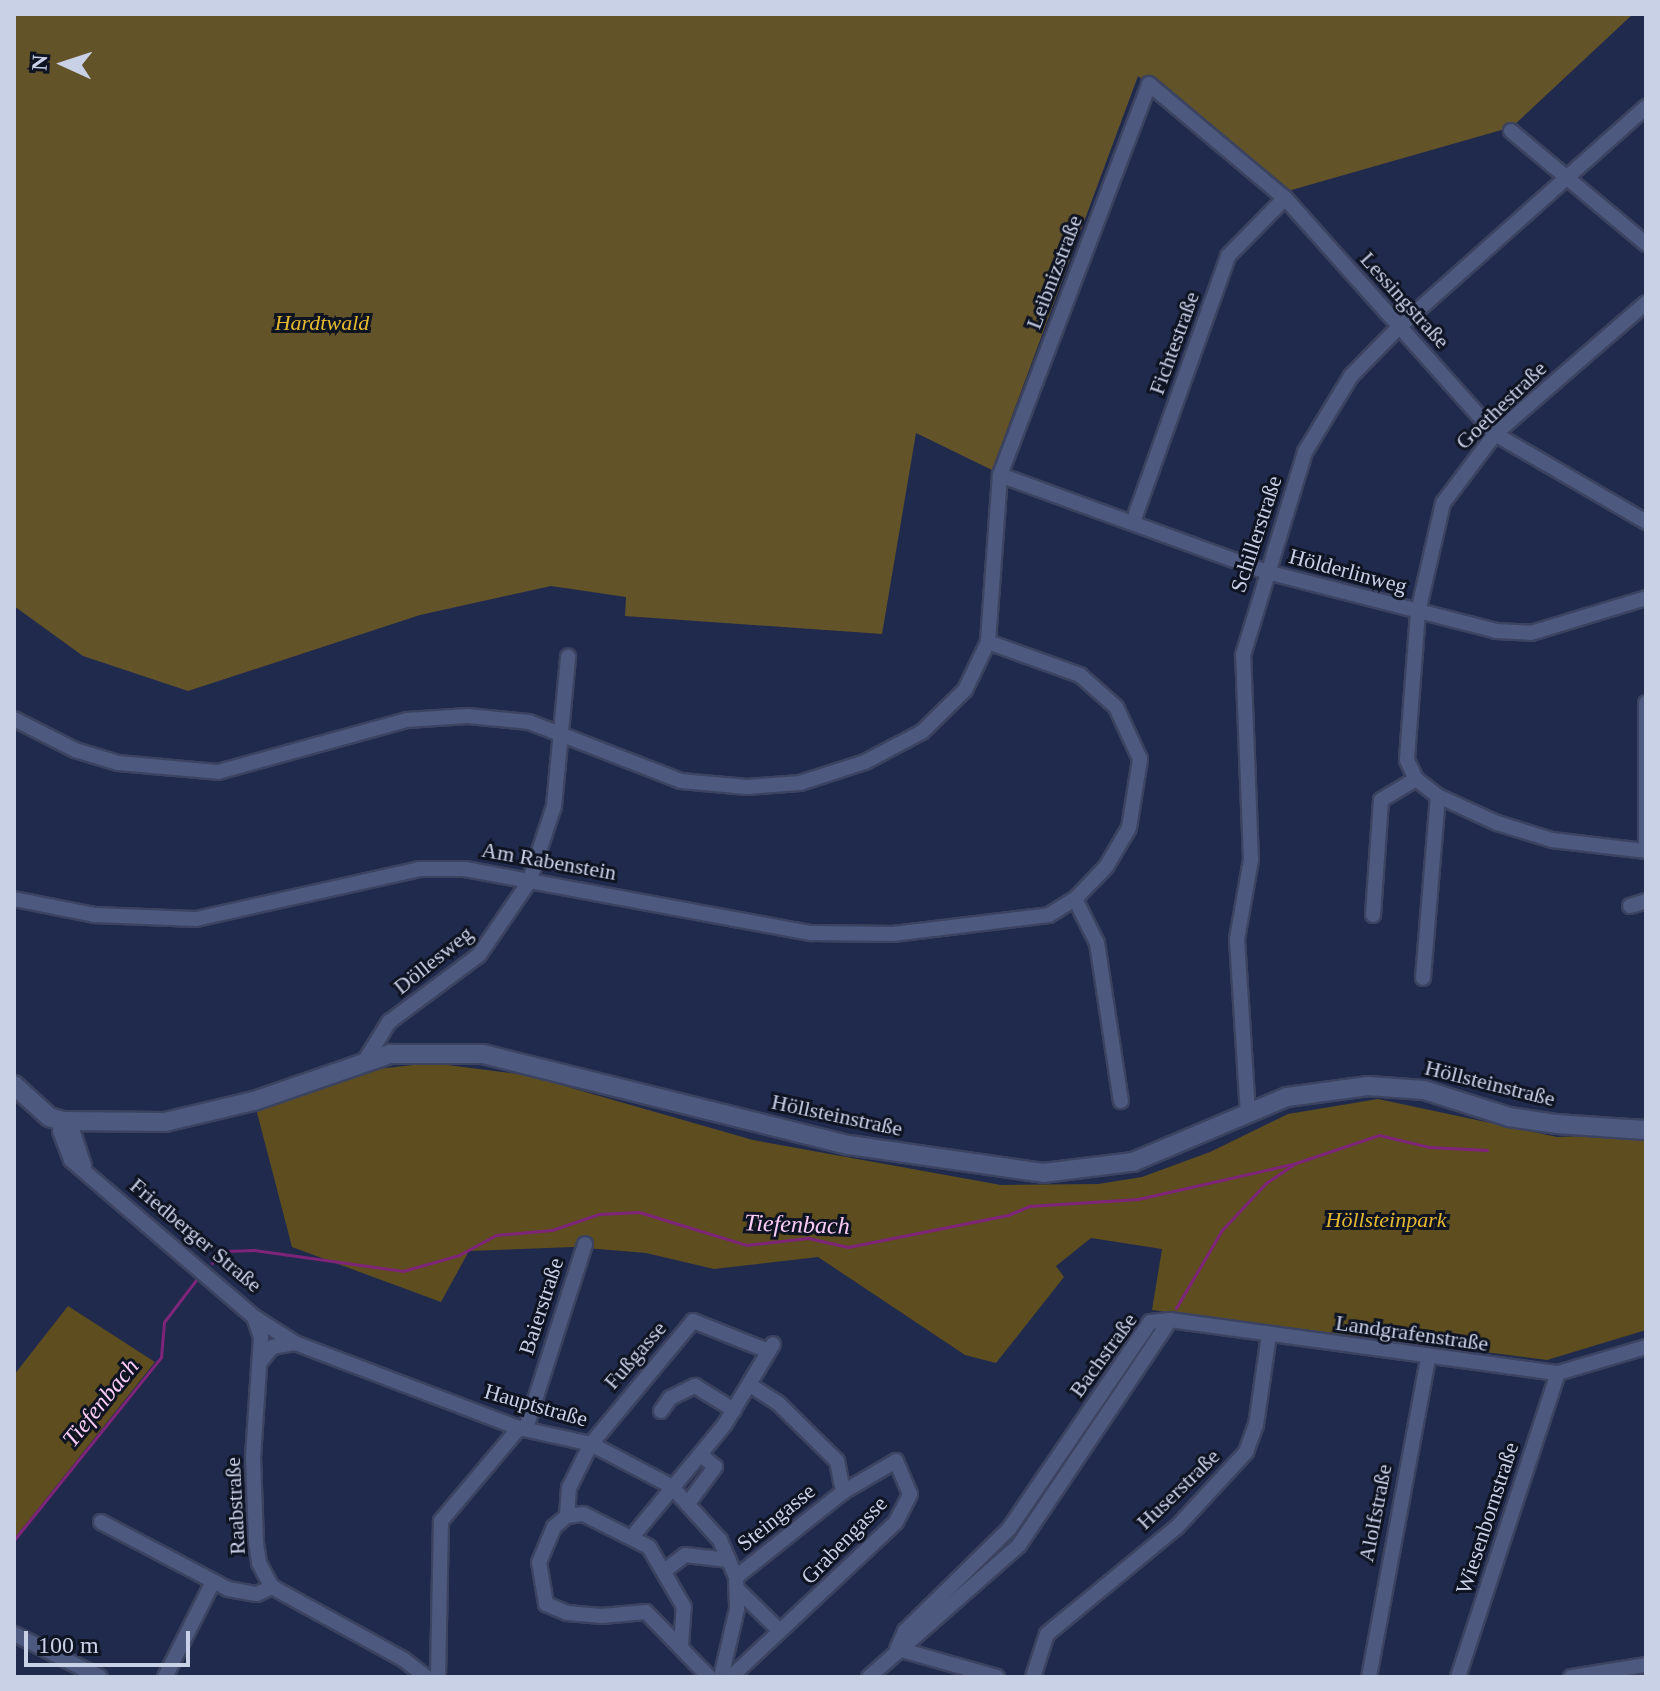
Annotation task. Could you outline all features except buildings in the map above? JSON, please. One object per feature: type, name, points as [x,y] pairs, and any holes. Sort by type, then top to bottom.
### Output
[{"type":"street","name":"Lessingstraße","points":[[1149,84],[1285,198],[1495,434],[1646,522]]},
{"type":"street","name":"Leibnizstraße","points":[[988,642],[1000,475],[1149,84]]},
{"type":"street","name":"Schillerstraße","points":[[1248,1114],[1237,939],[1251,860],[1250,800],[1240,692],[1243,655],[1305,452],[1325,413],[1351,376],[1399,327],[1646,107]]},
{"type":"street","points":[[1511,131],[1646,244]]},
{"type":"street","name":"Fichtestraße","points":[[1133,522],[1228,256],[1285,198]]},
{"type":"street","name":"Goethestraße","points":[[1416,779],[1404,741],[1418,612],[1443,503],[1495,434],[1646,303]]},
{"type":"street","name":"Hölderlinweg","points":[[1000,475],[1267,572],[1496,631],[1531,633],[1646,598]]},
{"type":"street","points":[[14,719],[75,750],[165,771],[218,772],[407,720],[468,716],[529,722],[681,781],[747,787],[800,783],[865,762],[922,732],[965,690],[988,642]]},
{"type":"street","name":"Am Rabenstein","points":[[14,899],[95,915],[196,919],[419,869],[465,869],[812,933],[893,934],[988,925],[1049,915],[1075,899],[1106,867],[1129,828],[1140,759],[1116,707],[1080,675],[988,642]]},
{"type":"street","name":"Döllesweg","points":[[366,1059],[389,1022],[479,955],[529,882],[554,806],[557,732],[568,657]]},
{"type":"street","points":[[1373,915],[1381,800],[1416,779],[1438,796],[1552,840],[1646,851],[1646,703]]},
{"type":"street","points":[[1423,978],[1438,796]]},
{"type":"street","points":[[1075,899],[1097,943],[1121,1101]]},
{"type":"street","points":[[1630,906],[1646,901]]},
{"type":"street","name":"Höllsteinstraße","points":[[63,1121],[186,1121],[366,1059],[432,1051],[483,1054],[849,1145],[1043,1173],[1133,1162],[1287,1097],[1323,1090],[1401,1086],[1509,1117],[1646,1130]]},
{"type":"street","name":"Friedberger Straße","points":[[14,1085],[49,1117],[63,1121],[73,1132],[90,1177],[254,1317],[261,1337]]},
{"type":"street","name":"Höllsteinstraße","points":[[1600,1126],[1646,1121]]},
{"type":"street","name":"Baierstraße","points":[[522,1428],[585,1244]]},
{"type":"street","name":"Hauptstraße","points":[[254,1317],[295,1343],[522,1428],[591,1444],[671,1486],[689,1502],[729,1560],[738,1584],[780,1631]]},
{"type":"street","name":"Landgrafenstraße","points":[[1170,1320],[1428,1358],[1558,1373],[1646,1347]]},
{"type":"street","name":"Bachstraße","points":[[869,1677],[897,1649],[913,1641],[1019,1545],[1170,1320]]},
{"type":"street","name":"Fußgasse","points":[[591,1444],[693,1321],[771,1348],[750,1385]]},
{"type":"street","name":"Huserstraße","points":[[1033,1677],[1047,1634],[1177,1527],[1246,1452],[1256,1425],[1269,1335]]},
{"type":"street","name":"Raabstraße","points":[[261,1337],[253,1457],[256,1543],[259,1563],[272,1587]]},
{"type":"street","points":[[260,1362],[272,1347],[295,1343]]},
{"type":"street","name":"Alolfstraße","points":[[1369,1677],[1428,1358]]},
{"type":"street","name":"Wiesenbornstraße","points":[[1458,1677],[1558,1373]]},
{"type":"street","points":[[632,1537],[671,1486],[701,1455],[750,1385],[778,1403],[837,1461],[843,1492]]},
{"type":"street","points":[[661,1411],[670,1398],[695,1386],[734,1410]]},
{"type":"street","points":[[438,1677],[441,1521],[522,1428]]},
{"type":"street","points":[[591,1444],[569,1488],[567,1516],[546,1539],[539,1562],[546,1604],[567,1613],[602,1616],[646,1612],[709,1677]]},
{"type":"street","points":[[689,1502],[715,1467],[701,1455]]},
{"type":"street","name":"Grabengasse","points":[[731,1677],[896,1522],[910,1494],[896,1461],[843,1492]]},
{"type":"street","name":"Steingasse","points":[[738,1584],[843,1492]]},
{"type":"street","points":[[567,1516],[599,1519],[649,1547],[684,1607],[681,1646]]},
{"type":"street","points":[[101,1522],[213,1582],[257,1594],[272,1587],[403,1659],[426,1677]]},
{"type":"street","points":[[664,1571],[685,1555],[729,1560]]},
{"type":"street","points":[[165,1677],[213,1582]]},
{"type":"street","points":[[721,1677],[738,1584]]},
{"type":"street","points":[[14,1634],[100,1677]]},
{"type":"street","points":[[897,1649],[997,1677]]},
{"type":"street","points":[[1571,1677],[1646,1665]]},
{"type":"green space","name":"Hardtwald","points":[[14,14],[1633,14],[1512,127],[1281,193],[1138,76],[992,470],[916,433],[882,634],[625,616],[626,597],[551,586],[420,615],[188,691],[83,656],[14,606]]},
{"type":"green space","name":"Höllsteinpark","points":[[432,1063],[526,1075],[753,1140],[1001,1185],[1098,1184],[1142,1177],[1210,1152],[1288,1114],[1378,1099],[1557,1137],[1646,1134],[1646,1330],[1547,1360],[1152,1310],[1162,1249],[1091,1238],[1056,1266],[1064,1277],[996,1363],[965,1355],[818,1257],[714,1269],[646,1253],[574,1247],[469,1251],[441,1302],[292,1247],[254,1101],[259,1111],[368,1070]]},
{"type":"green space","points":[[68,1306],[155,1362],[14,1539],[14,1375]]},
{"type":"waterway","name":"Tiefenbach","points":[[1176,1308],[1222,1230],[1266,1183],[1296,1163],[1379,1135],[1429,1147],[1487,1150]]},
{"type":"waterway","name":"Tiefenbach","points":[[212,1263],[226,1251],[254,1250],[403,1271],[459,1255],[496,1235],[552,1230],[599,1214],[639,1212],[746,1245],[808,1238],[848,1247],[1008,1215],[1029,1206],[1138,1199],[1296,1163]]},
{"type":"waterway","name":"Tiefenbach","points":[[14,1540],[161,1357],[164,1322],[196,1280]]}]
